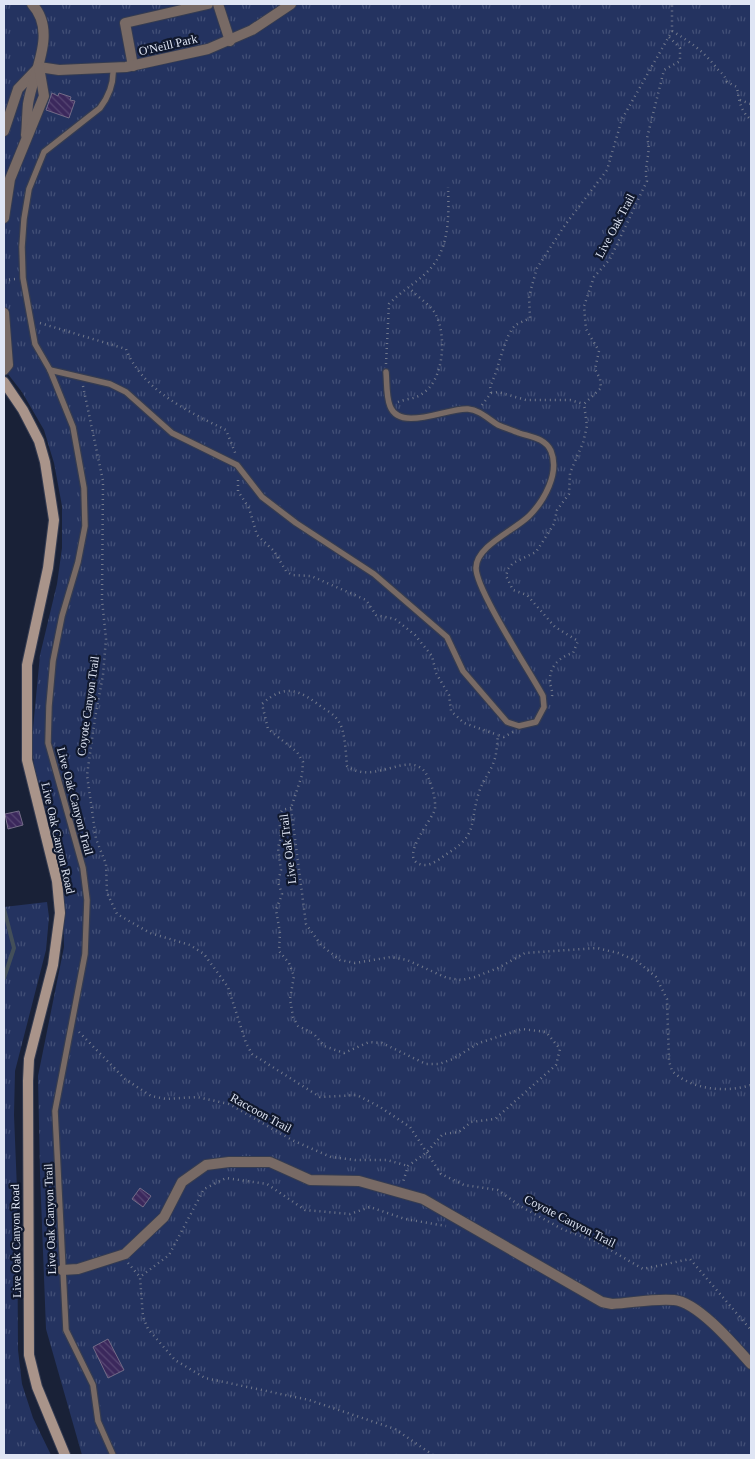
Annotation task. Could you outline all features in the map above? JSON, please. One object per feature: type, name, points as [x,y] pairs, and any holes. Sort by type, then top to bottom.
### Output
[{"type":"main road","name":"Live Oak Canyon Road","points":[[4,382],[23,410],[39,441],[45,462],[54,520],[48,568],[27,665],[26,760],[57,881],[60,913],[53,965],[29,1059],[29,1355],[39,1394],[65,1455]]},
{"type":"street","points":[[4,218],[10,179],[44,96],[39,67],[44,31],[40,14],[32,4]]},
{"type":"street","points":[[133,66],[125,23],[208,4]]},
{"type":"street","points":[[218,4],[230,41]]},
{"type":"street","name":"O'Neill Park","points":[[39,67],[59,70],[133,66],[208,49],[230,41],[291,4]]},
{"type":"street","points":[[4,130],[18,89],[39,67]]},
{"type":"street","points":[[4,317],[8,365],[4,370]]},
{"type":"street","points":[[62,1270],[78,1268],[124,1254],[164,1217],[182,1182],[206,1165],[229,1162],[270,1162],[310,1180],[359,1181],[423,1199],[602,1302],[612,1304],[675,1300],[690,1306],[720,1330],[751,1364]]},
{"type":"lane","name":"Live Oak Canyon Trail","points":[[113,68],[114,80],[106,100],[100,108],[44,152],[30,189],[24,218],[23,278],[35,344],[50,370],[72,427],[84,488],[85,526],[60,625],[53,661],[49,706],[48,743],[83,868],[87,900],[85,954],[70,1024],[56,1112],[66,1330],[93,1384],[98,1421],[113,1455]]},
{"type":"lane","points":[[50,370],[110,384],[126,392],[172,433],[238,464],[262,497],[296,523],[374,574],[447,638],[463,671],[500,716],[512,725],[520,726],[536,722],[544,707],[543,696],[483,592],[476,568],[481,554],[529,516],[542,499],[552,479],[554,464],[550,450],[541,440],[498,425],[478,411],[467,409],[454,410],[424,418],[412,418],[394,411],[390,405],[386,372]]},
{"type":"path","points":[[478,411],[491,393],[490,386],[497,374],[499,358],[515,325],[530,318],[529,296],[542,261],[565,225],[606,170],[622,119],[672,31],[672,4]]},
{"type":"path","points":[[672,31],[692,43],[710,58],[716,68],[724,74],[727,82],[737,87],[743,113],[751,120]]},
{"type":"path","name":"Live Oak Trail","points":[[584,404],[601,388],[600,379],[595,369],[599,351],[586,329],[584,306],[594,277],[610,259],[647,181],[644,172],[650,146],[648,138],[662,77],[664,70],[680,61],[680,48],[668,37]]},
{"type":"path","points":[[740,100],[751,104]]},
{"type":"path","points":[[386,372],[385,345],[389,304],[427,273],[442,248],[449,221],[448,187]]},
{"type":"path","points":[[390,405],[420,396],[434,384],[441,369],[441,339],[436,315],[416,297],[409,287]]},
{"type":"path","name":"Coyote Canyon Trail","points":[[85,377],[83,388],[103,481],[102,600],[106,639],[103,675],[94,718],[87,775],[96,839],[106,864],[107,893],[117,914],[150,933],[190,945],[204,954],[228,987],[246,1043],[252,1054],[320,1097],[357,1095],[380,1107],[410,1127],[441,1174],[464,1185],[498,1190],[520,1206],[564,1230],[595,1241],[643,1269],[690,1259],[751,1330]]},
{"type":"path","points":[[491,393],[498,392],[526,400],[570,400],[584,404],[587,426],[583,444],[570,473],[568,494],[557,510],[554,524],[536,552],[513,563],[508,569],[506,576],[513,590],[527,595],[555,627],[578,641],[573,652],[564,655],[554,665],[549,679],[553,694],[544,707]]},
{"type":"path","name":"Live Oak Trail","points":[[520,726],[504,737],[498,735],[495,758],[479,792],[472,831],[460,846],[430,864],[423,865],[416,861],[413,854],[414,844],[435,809],[433,790],[424,771],[413,766],[398,764],[377,772],[366,774],[355,772],[347,766],[342,726],[336,718],[298,690],[284,691],[270,697],[262,704],[268,729],[297,752],[303,762],[302,775],[292,808],[306,924],[321,944],[340,960],[355,964],[391,957],[407,960],[447,978],[462,980],[498,968],[524,953],[597,948],[618,953],[637,961],[656,977],[667,999],[669,1062],[672,1071],[693,1084],[723,1089],[751,1085]]},
{"type":"path","points":[[292,808],[282,810],[279,816],[280,837],[278,848],[281,870],[278,882],[282,894],[276,910],[280,933],[279,951],[289,963],[294,976],[290,999],[293,1017],[298,1026],[314,1034],[324,1046],[344,1052],[369,1042],[382,1043],[426,1064],[439,1064],[478,1043],[522,1028],[546,1032],[560,1049],[556,1065],[540,1077],[531,1089],[505,1111],[495,1118],[471,1122],[459,1132],[443,1134],[427,1152],[408,1166],[401,1192]]},
{"type":"path","name":"Raccoon Trail","points":[[70,1024],[125,1079],[151,1096],[166,1099],[198,1097],[229,1104],[292,1140],[331,1157],[355,1160],[386,1160],[408,1166]]},
{"type":"path","points":[[140,1277],[169,1255],[204,1189],[226,1178],[267,1184],[305,1210],[350,1214],[370,1207],[405,1219],[432,1222],[459,1229],[466,1224]]},
{"type":"path","points":[[124,1254],[128,1263],[140,1277],[146,1323],[160,1345],[175,1360],[205,1378],[309,1400],[395,1429],[433,1455]]},
{"type":"green space","points":[[4,4],[751,4],[751,1455],[82,1455],[46,1329],[40,1173],[38,1076],[64,947],[62,865],[34,767],[32,739],[40,655],[57,584],[62,548],[62,506],[54,463],[44,430],[22,392],[4,369]]},
{"type":"green space","points":[[47,902],[49,917],[46,950],[15,1071],[14,1115],[17,1190],[18,1350],[22,1384],[33,1418],[51,1455],[4,1455],[4,907]]},
{"type":"building","points":[[52,93],[58,96],[59,93],[71,97],[70,100],[75,101],[69,118],[46,110]]},
{"type":"building","points":[[19,811],[23,825],[8,829],[5,814]]},
{"type":"building","points":[[140,1188],[151,1196],[143,1207],[132,1199]]},
{"type":"building","points":[[108,1339],[124,1370],[108,1378],[93,1347]]},
{"type":"waterway","points":[[4,909],[14,948],[4,978]]}]
